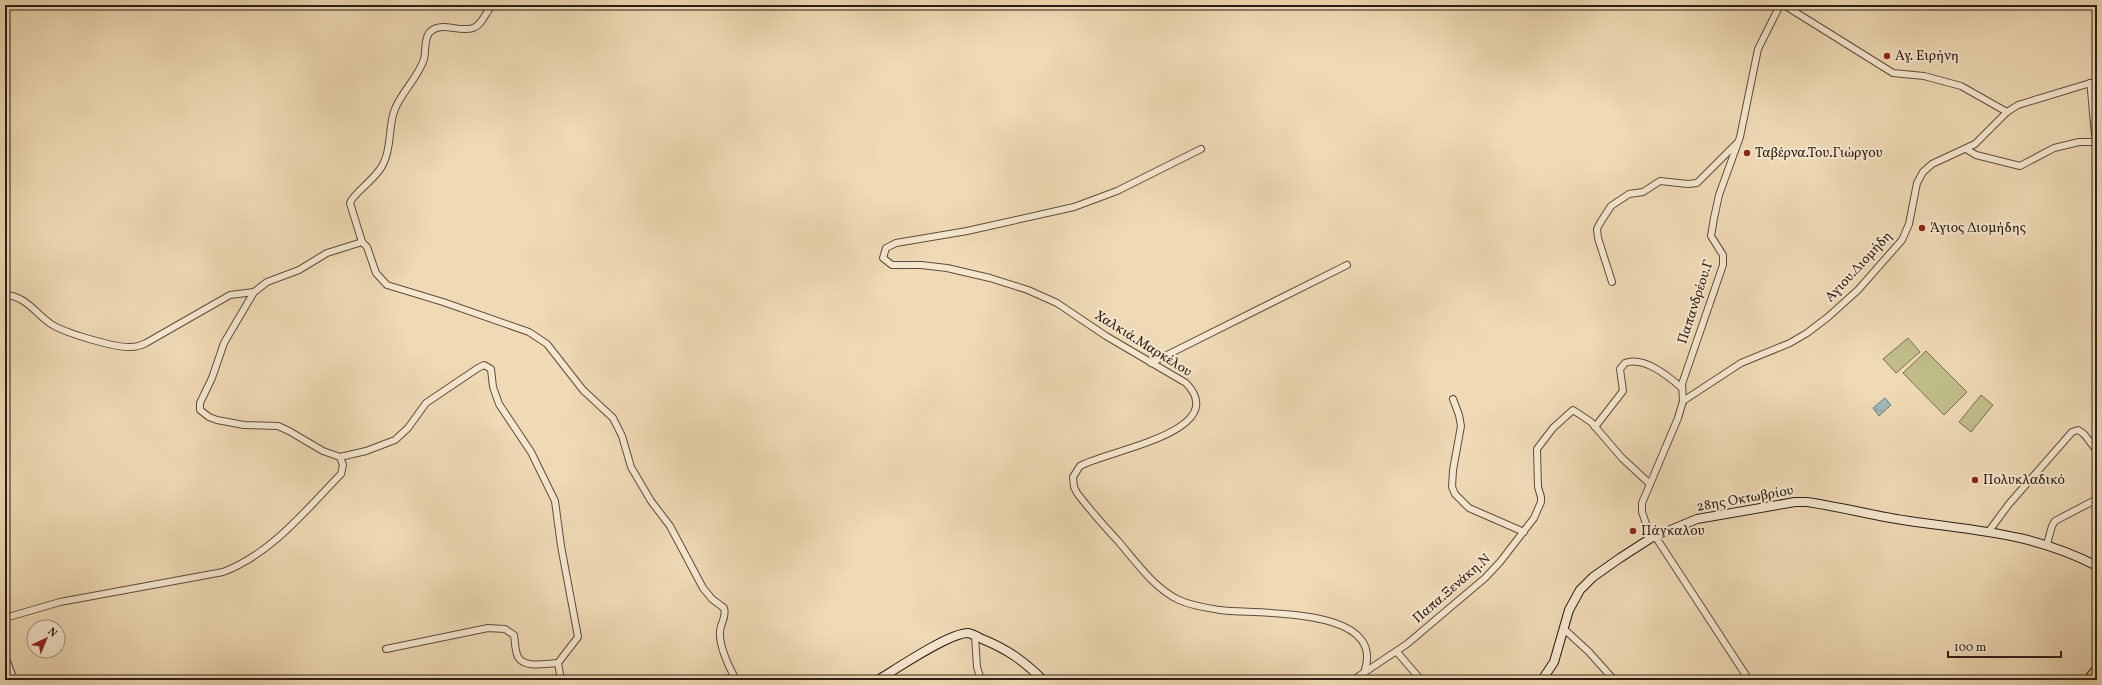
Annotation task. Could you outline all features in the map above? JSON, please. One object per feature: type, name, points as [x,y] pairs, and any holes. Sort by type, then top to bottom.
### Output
[{"type":"main road","name":"28ης Οκτωβρίου","points":[[1542,680],[1554,662],[1570,606],[1582,587],[1604,569],[1653,537],[1697,519],[1801,502],[1938,525],[1989,531],[2047,544],[2097,566]]},
{"type":"main road","points":[[878,680],[953,637],[968,633],[1019,657],[1043,680]]},
{"type":"main road","points":[[2088,680],[2097,669]]},
{"type":"street","points":[[492,5],[480,22],[473,28],[435,28],[429,34],[424,59],[412,82],[395,108],[384,163],[370,182],[351,199],[350,203],[362,242],[367,247],[376,273],[387,285],[443,302],[529,332],[542,339],[584,390],[613,418],[622,436],[631,467],[651,501],[670,526],[703,588],[712,599],[724,608],[725,616],[720,633],[721,643],[736,680]]},
{"type":"street","name":"Παπανδρέου.Γ","points":[[1749,680],[1653,537],[1642,507],[1683,401],[1682,388],[1723,265],[1723,256],[1712,238],[1712,230],[1719,195],[1738,143],[1758,49],[1780,5]]},
{"type":"street","points":[[1784,5],[1893,73],[1924,76],[1961,86],[2008,112]]},
{"type":"street","name":"Αγιου.Διομήδη","points":[[1683,401],[1741,363],[1790,343],[1807,333],[1828,317],[1858,290],[1902,240],[1909,224],[1917,182],[1921,175],[1932,164],[1966,149],[1982,138],[2008,112],[2018,105],[2097,81]]},
{"type":"street","points":[[1966,149],[1976,155],[2020,166],[2054,148],[2079,142],[2096,142],[2094,109],[2090,83]]},
{"type":"street","points":[[1612,282],[1598,238],[1597,229],[1611,206],[1626,196],[1643,192],[1660,181],[1688,184],[1697,183],[1738,143]]},
{"type":"street","name":"Χαλκιά.Μαρκέλου","points":[[1201,149],[1095,201],[967,231],[896,243],[886,248],[882,255],[885,261],[892,265],[946,268],[990,278],[1028,290],[1057,303],[1106,336],[1150,363],[1179,378],[1190,388],[1196,402],[1195,412],[1183,425],[1156,439],[1080,466],[1073,477],[1072,482],[1077,493],[1152,579],[1177,599],[1192,605],[1221,610],[1302,615],[1329,620],[1342,625],[1356,634],[1366,650],[1367,665],[1364,673]]},
{"type":"street","points":[[362,242],[327,253],[299,270],[267,282],[254,292],[224,343],[212,378],[200,403],[200,410],[217,420],[244,425],[278,426],[323,451],[340,457],[366,451],[395,440],[408,428],[426,403],[478,368],[484,365],[489,366],[496,399],[531,452],[555,501],[578,638],[558,663],[561,680]]},
{"type":"street","points":[[1150,363],[1347,265]]},
{"type":"street","points":[[5,295],[20,298],[49,322],[59,328],[95,340],[132,347],[146,344],[230,295],[254,292]]},
{"type":"street","points":[[1650,484],[1622,458],[1595,427],[1623,391],[1620,368],[1625,363],[1640,362],[1660,371],[1682,388]]},
{"type":"street","points":[[1452,399],[1459,415],[1461,426],[1453,470],[1452,487],[1455,494],[1469,508],[1524,532]]},
{"type":"street","name":"Παπα.Ξενάκη.Ν","points":[[1353,680],[1397,652],[1485,578],[1524,532],[1534,518],[1541,499],[1538,487],[1537,449],[1553,428],[1574,410],[1595,427]]},
{"type":"street","points":[[1989,531],[2009,504],[2072,432],[2078,430],[2082,431],[2097,451]]},
{"type":"street","points":[[5,618],[60,602],[223,572],[241,565],[263,550],[299,518],[341,474],[343,465],[340,457]]},
{"type":"street","points":[[2047,544],[2055,521],[2097,499]]},
{"type":"street","points":[[386,649],[488,628],[505,629],[514,635],[519,658],[524,662],[529,664],[558,663]]},
{"type":"street","points":[[1564,629],[1589,652],[1614,680]]},
{"type":"street","points":[[975,636],[977,667],[981,680]]},
{"type":"street","points":[[1397,652],[1421,680]]},
{"type":"street","points":[[5,656],[14,680]]},
{"type":"shaded area","points":[[1908,338],[1920,352],[1896,373],[1883,359]]},
{"type":"shaded area","points":[[1926,351],[1967,392],[1944,415],[1903,373]]},
{"type":"shaded area","points":[[1981,395],[1993,405],[1971,432],[1959,422]]},
{"type":"water","points":[[1885,398],[1891,405],[1879,416],[1873,408]]},
{"type":"place","name":"Αγ. Ειρήνη","points":[[1887,56]]},
{"type":"place","name":"Ταβέρνα.Του.Γιώργου","points":[[1747,153]]},
{"type":"place","name":"Άγιος Διομήδης","points":[[1922,228]]},
{"type":"place","name":"Πολυκλαδικό","points":[[1975,480]]},
{"type":"place","name":"Πάγκαλου","points":[[1633,531]]}]
